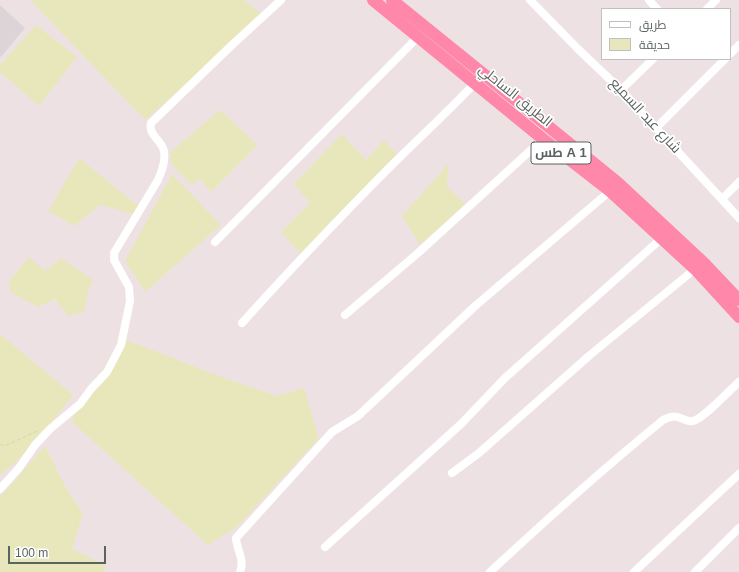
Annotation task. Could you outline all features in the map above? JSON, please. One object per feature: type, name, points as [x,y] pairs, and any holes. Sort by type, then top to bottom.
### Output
[{"type":"highway","name":"الطريق الساحلي","points":[[373,0],[610,191],[695,269],[739,317]]},
{"type":"highway","name":"الطريق الساحلي","points":[[392,0],[617,182],[706,264],[739,300]]},
{"type":"street","points":[[0,489],[19,468],[35,445],[50,429],[80,404],[90,389],[107,372],[121,345],[130,301],[129,287],[114,260],[114,253],[158,180],[164,163],[163,149],[151,131],[151,123],[281,0]]},
{"type":"street","name":"شارع عبد السميع","points":[[530,0],[621,90],[739,218]]},
{"type":"street","points":[[649,0],[656,8]]},
{"type":"street","points":[[707,8],[716,0]]},
{"type":"street","points":[[215,242],[418,37]]},
{"type":"street","points":[[731,53],[739,44]]},
{"type":"street","points":[[621,90],[652,60]]},
{"type":"street","points":[[656,128],[724,60]]},
{"type":"street","points":[[242,323],[377,180],[475,83]]},
{"type":"street","points":[[345,315],[418,253],[544,139]]},
{"type":"street","points":[[722,199],[739,182]]},
{"type":"street","points":[[240,572],[243,564],[236,538],[332,432],[358,416],[474,307],[610,191]]},
{"type":"street","points":[[325,547],[461,424],[505,378],[662,238]]},
{"type":"street","points":[[452,473],[479,453],[590,355],[695,269]]},
{"type":"street","points":[[490,572],[614,460],[663,420],[670,416],[679,417],[690,421],[699,419],[739,382]]},
{"type":"street","points":[[634,572],[739,474]]},
{"type":"street","points":[[695,572],[739,528]]},
{"type":"path","points":[[0,445],[7,445],[34,432],[50,429]]},
{"type":"shaded area","points":[[0,5],[25,28],[0,58]]},
{"type":"green space","points":[[30,0],[244,0],[264,16],[145,120]]},
{"type":"green space","points":[[36,25],[77,57],[39,106],[0,72],[0,65]]},
{"type":"green space","points":[[220,110],[258,145],[211,192],[199,178],[192,185],[172,165],[170,152]]},
{"type":"green space","points":[[342,134],[366,160],[384,140],[397,155],[301,254],[281,232],[310,203],[294,184]]},
{"type":"green space","points":[[79,158],[141,208],[133,214],[100,205],[74,226],[48,211]]},
{"type":"green space","points":[[448,164],[447,187],[465,204],[420,245],[402,216]]},
{"type":"green space","points":[[172,174],[221,225],[145,292],[125,261]]},
{"type":"green space","points":[[29,257],[45,271],[61,258],[93,280],[89,289],[84,312],[68,316],[55,299],[38,307],[10,292],[9,281]]},
{"type":"green space","points":[[0,334],[73,395],[34,445],[0,476]]},
{"type":"green space","points":[[122,338],[213,374],[277,396],[304,388],[319,438],[237,527],[208,545],[71,421]]},
{"type":"green space","points":[[45,446],[66,488],[83,513],[72,549],[106,565],[102,572],[0,572],[0,497]]}]
